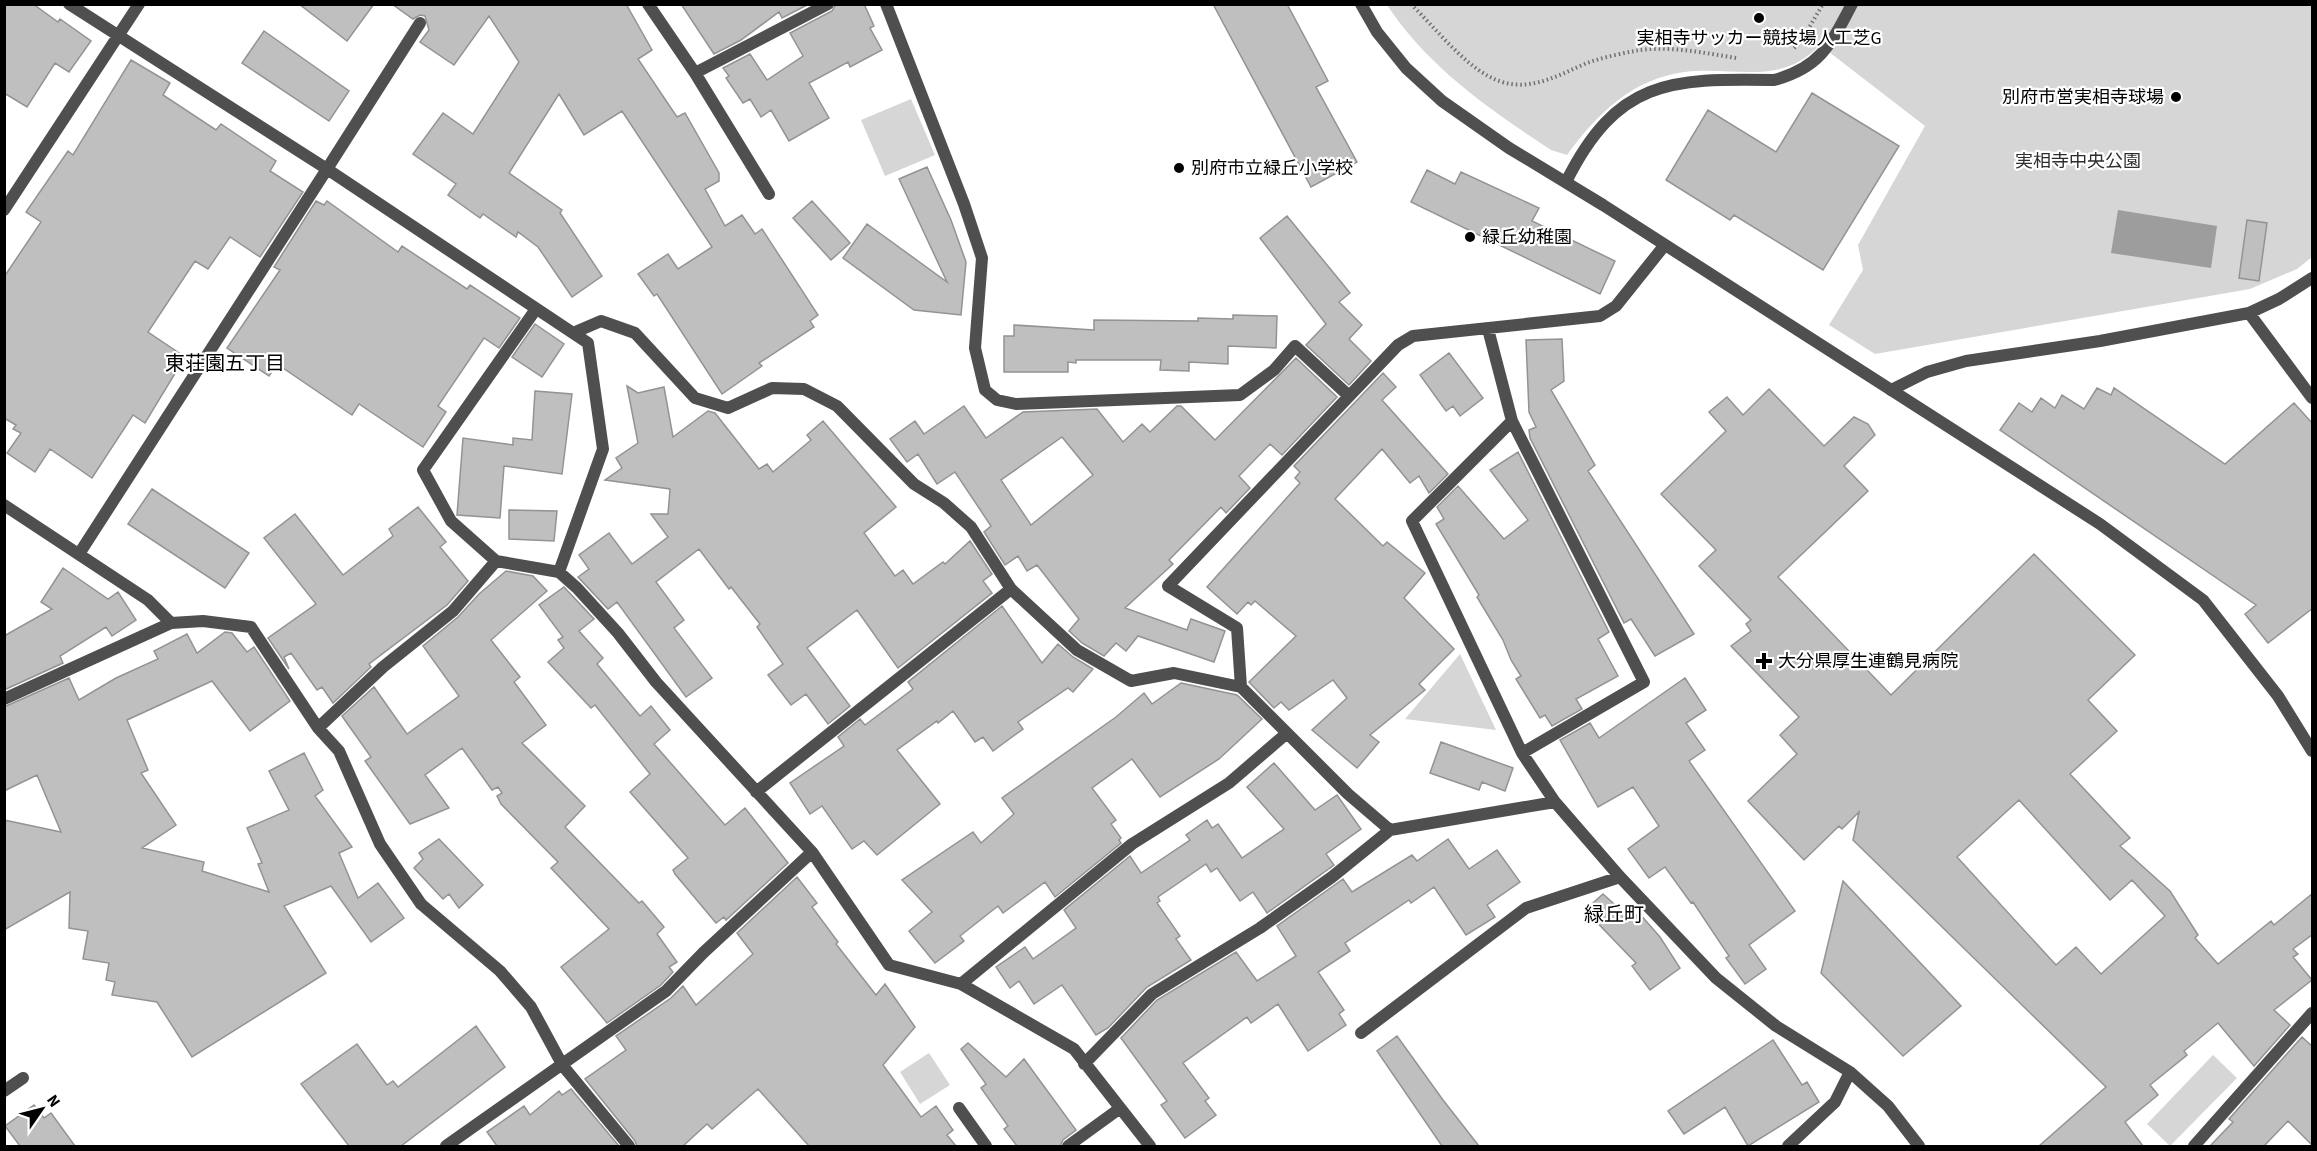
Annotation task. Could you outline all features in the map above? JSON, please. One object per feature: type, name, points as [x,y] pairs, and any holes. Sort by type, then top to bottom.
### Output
[{"type":"street","points":[[69,4],[327,169],[588,343],[603,449],[559,573]]},
{"type":"street","points":[[4,210],[139,4]]},
{"type":"street","points":[[648,4],[695,73],[769,194]]},
{"type":"street","points":[[695,73],[828,4]]},
{"type":"street","points":[[886,4],[964,204],[982,258],[975,348],[985,390],[997,400],[1016,404],[1240,395],[1274,370],[1295,346],[1349,396]]},
{"type":"street","points":[[1361,4],[1377,32],[1406,68],[1442,101],[1509,148],[1566,182],[2100,524],[2202,600],[2278,696],[2313,751]]},
{"type":"street","points":[[1566,182],[1580,154],[1598,128],[1622,106],[1641,95],[1683,81],[1774,80],[1789,76],[1824,54],[1852,4]]},
{"type":"street","points":[[79,555],[420,23]]},
{"type":"street","points":[[1241,687],[1237,628],[1168,586],[1349,396],[1398,345],[1413,336],[1599,316],[1616,306],[1664,246]]},
{"type":"street","points":[[1892,390],[1927,372],[1966,361],[2100,341],[2248,313],[2279,299],[2313,278]]},
{"type":"street","points":[[536,309],[423,470],[451,521],[496,561],[559,573],[577,588],[618,633],[656,682],[812,852],[889,965],[961,984],[1074,1049],[1150,1146]]},
{"type":"street","points":[[2248,313],[2313,398]]},
{"type":"street","points":[[573,333],[601,321],[634,333],[695,398],[728,408],[771,388],[804,389],[837,406],[914,484],[944,503],[971,528],[1011,589],[1077,650],[1131,681],[1174,673],[1241,687],[1348,794],[1390,830]]},
{"type":"street","points":[[1488,329],[1512,422],[1644,682],[1522,753]]},
{"type":"street","points":[[1512,422],[1412,521],[1522,753],[1556,802],[1620,877],[1716,978],[1776,1026],[1850,1072],[1888,1106],[1919,1146]]},
{"type":"street","points":[[4,505],[148,600],[171,623]]},
{"type":"street","points":[[318,728],[383,668],[453,611],[496,561]]},
{"type":"street","points":[[756,792],[1011,589]]},
{"type":"street","points":[[4,699],[171,623],[203,621],[251,627],[318,728],[339,751],[380,844],[421,903],[507,980],[531,1007],[563,1066],[629,1146]]},
{"type":"street","points":[[961,984],[1132,844],[1229,783],[1286,734]]},
{"type":"street","points":[[1084,1064],[1152,994],[1260,928],[1332,877],[1390,830],[1556,802]]},
{"type":"street","points":[[446,1146],[563,1066],[666,991],[702,953],[812,852]]},
{"type":"street","points":[[1361,1033],[1526,908],[1620,877]]},
{"type":"street","points":[[2194,1146],[2313,1012]]},
{"type":"street","points":[[1788,1146],[1835,1102],[1850,1072]]},
{"type":"street","points":[[4,1091],[23,1078]]},
{"type":"street","points":[[959,1108],[986,1146]]},
{"type":"street","points":[[1068,1146],[1119,1109]]},
{"type":"path","points":[[1411,4],[1476,68],[1489,77],[1518,86],[1548,82],[1589,63],[1642,50],[1666,49],[1742,60]]},
{"type":"path","points":[[1789,52],[1800,43],[1823,4]]},
{"type":"green space","name":"実相寺中央公園","points":[[1387,5],[2312,5],[2312,257],[2297,269],[2250,289],[1875,354],[1829,325],[1863,270],[1858,245],[1925,126],[1820,45],[1805,58],[1789,66],[1773,70],[1685,72],[1649,82],[1632,90],[1603,113],[1567,155],[1551,150],[1462,86],[1422,48]]},
{"type":"green space","points":[[911,99],[935,155],[885,176],[861,120]]},
{"type":"green space","points":[[1460,654],[1496,730],[1405,719]]},
{"type":"green space","points":[[929,1053],[950,1085],[920,1104],[900,1072]]},
{"type":"green space","points":[[2213,1055],[2237,1078],[2170,1146],[2147,1124]]},
{"type":"shaded area","points":[[2118,210],[2217,226],[2211,268],[2111,253]]},
{"type":"building","points":[[4,4],[33,4],[58,22],[60,19],[91,41],[69,72],[55,63],[27,107],[4,93]]},
{"type":"building","points":[[299,4],[374,4],[347,41]]},
{"type":"building","points":[[392,4],[626,4],[652,50],[638,59],[677,117],[685,113],[719,173],[719,181],[705,189],[725,226],[742,215],[755,234],[762,229],[818,315],[810,321],[814,327],[759,363],[762,366],[722,394],[657,294],[654,296],[638,274],[668,254],[678,269],[712,247],[622,111],[584,135],[559,94],[509,173],[562,210],[560,213],[602,276],[572,297],[538,247],[518,232],[516,237],[483,214],[480,218],[448,195],[456,184],[413,154],[443,113],[473,134],[519,62],[489,16],[454,65],[420,42],[429,30],[425,16],[420,15],[413,19]]},
{"type":"building","points":[[681,4],[809,4],[782,18],[779,12],[741,40],[714,54]]},
{"type":"building","points":[[836,4],[864,4],[874,26],[870,28],[882,50],[850,67],[848,62],[809,83],[829,118],[789,141],[771,110],[761,117],[750,99],[743,103],[726,78],[729,76],[723,68],[750,54],[767,80],[803,56],[790,33],[832,11]]},
{"type":"building","points":[[1213,4],[1287,4],[1328,81],[1316,87],[1357,162],[1311,187]]},
{"type":"building","points":[[264,31],[349,91],[329,121],[242,63]]},
{"type":"building","points":[[131,60],[170,83],[163,95],[216,130],[221,124],[276,161],[270,171],[303,192],[260,257],[230,237],[208,269],[195,261],[148,332],[185,357],[145,423],[133,415],[92,478],[50,449],[35,472],[7,453],[21,433],[13,429],[16,425],[4,418],[4,277],[41,222],[26,212],[68,151],[73,155]]},
{"type":"building","points":[[1812,93],[1899,146],[1823,270],[1734,215],[1730,220],[1666,180],[1708,110],[1776,152]]},
{"type":"building","points":[[927,167],[951,220],[966,262],[961,315],[914,310],[843,258],[867,224],[947,282],[899,179]]},
{"type":"building","points":[[1427,170],[1455,184],[1461,172],[1539,208],[1532,221],[1615,261],[1600,294],[1411,202]]},
{"type":"building","points":[[316,201],[324,205],[327,201],[398,252],[402,246],[467,289],[470,285],[520,318],[499,348],[484,338],[438,406],[446,412],[423,447],[359,404],[352,415],[277,364],[269,376],[227,348],[280,270],[274,267]]},
{"type":"building","points":[[812,201],[850,243],[831,260],[793,218]]},
{"type":"building","points":[[1287,216],[1350,293],[1339,302],[1362,325],[1349,339],[1371,361],[1349,385],[1306,345],[1326,324],[1260,238]]},
{"type":"building","points":[[2247,220],[2267,223],[2259,281],[2239,278]]},
{"type":"building","points":[[1233,315],[1277,316],[1276,348],[1228,346],[1228,364],[1189,362],[1189,371],[1160,370],[1161,360],[1076,360],[1076,363],[1068,362],[1068,372],[1004,372],[1004,336],[1014,336],[1014,325],[1094,330],[1094,320],[1198,321],[1198,318],[1233,319]]},
{"type":"building","points":[[535,324],[564,344],[542,377],[512,357]]},
{"type":"building","points":[[1562,339],[1564,381],[1551,390],[1595,465],[1588,471],[1694,634],[1655,656],[1631,619],[1624,623],[1530,438],[1529,430],[1536,427],[1529,412],[1526,340]]},
{"type":"building","points":[[1449,353],[1483,398],[1460,416],[1453,406],[1446,411],[1420,375]]},
{"type":"building","points":[[1296,358],[1337,397],[1282,455],[1270,444],[1239,476],[1250,488],[1226,513],[1221,507],[1169,560],[1173,564],[1125,608],[1187,630],[1191,619],[1225,631],[1214,662],[1138,636],[1126,651],[1116,643],[1104,656],[1082,643],[1069,631],[1079,619],[1037,565],[1027,571],[1018,556],[1005,565],[984,532],[991,526],[955,472],[937,484],[918,454],[907,462],[890,439],[915,421],[924,434],[964,406],[986,438],[1023,412],[1097,409],[1123,442],[1142,424],[1150,432],[1177,406],[1181,406],[1215,440]],"holes":[[[1062,437],[1093,475],[1031,525],[1001,480]]]},
{"type":"building","points":[[1383,373],[1396,387],[1382,400],[1448,474],[1429,493],[1419,476],[1410,483],[1382,449],[1335,499],[1383,546],[1387,542],[1425,573],[1404,598],[1454,649],[1419,684],[1425,690],[1370,735],[1379,742],[1357,768],[1312,730],[1347,698],[1333,680],[1289,710],[1281,702],[1274,708],[1249,682],[1296,636],[1255,601],[1251,605],[1248,602],[1237,614],[1207,587],[1300,483],[1295,478],[1300,472],[1294,466]]},
{"type":"building","points":[[627,386],[638,393],[664,387],[673,437],[708,411],[715,413],[759,469],[767,464],[773,472],[811,440],[807,435],[823,421],[896,507],[864,533],[895,576],[903,570],[913,584],[943,562],[945,564],[970,541],[992,574],[983,581],[992,593],[898,668],[857,610],[807,648],[850,706],[828,724],[806,694],[791,705],[768,675],[783,664],[757,627],[760,624],[731,587],[729,589],[699,549],[656,582],[684,620],[674,628],[712,678],[686,697],[617,602],[608,609],[578,577],[589,569],[579,555],[609,533],[632,564],[668,537],[651,514],[668,514],[670,489],[605,480],[622,468],[616,458],[638,443]]},
{"type":"building","points":[[2097,388],[2111,395],[2114,388],[2225,464],[2294,403],[2313,424],[2313,608],[2268,643],[2245,614],[2256,605],[2000,430],[2019,403],[2032,412],[2041,398],[2055,408],[2062,395],[2084,409]]},
{"type":"building","points":[[1769,389],[1824,446],[1854,417],[1868,424],[1875,435],[1844,466],[1868,491],[1778,577],[1891,695],[2034,554],[2135,655],[2088,700],[2117,731],[2070,774],[2130,838],[2120,846],[2170,891],[2198,935],[2195,938],[2218,964],[2271,921],[2274,925],[2313,893],[2313,934],[2293,949],[2298,954],[2293,957],[2312,980],[2274,1010],[2290,1025],[2254,1066],[2218,1023],[2184,1051],[2187,1055],[2150,1085],[2158,1095],[2125,1122],[2143,1146],[2039,1146],[2106,1087],[1853,840],[1859,812],[1842,829],[1839,826],[1804,860],[1748,801],[1797,754],[1780,735],[1799,717],[1731,646],[1751,631],[1746,624],[1751,620],[1699,566],[1716,550],[1661,494],[1726,431],[1709,412],[1727,397],[1743,415]],"holes":[[[2019,800],[2110,900],[2132,880],[2165,916],[2101,974],[2076,947],[2056,965],[1957,857]]]},
{"type":"building","points":[[535,391],[572,394],[562,474],[504,466],[500,518],[457,515],[463,438],[513,445],[513,438],[532,440]]},
{"type":"building","points":[[1518,452],[1609,632],[1598,639],[1618,676],[1576,699],[1582,709],[1552,726],[1545,715],[1540,718],[1516,679],[1521,676],[1503,640],[1436,524],[1444,519],[1437,507],[1458,486],[1504,539],[1528,520],[1490,470]]},
{"type":"building","points":[[152,489],[249,553],[225,588],[128,524]]},
{"type":"building","points":[[418,507],[446,542],[440,547],[468,581],[447,605],[369,664],[371,667],[333,703],[322,687],[317,690],[291,653],[284,657],[289,669],[268,638],[316,604],[264,538],[295,514],[343,575],[393,536],[389,529]]},
{"type":"building","points":[[509,510],[557,511],[554,541],[509,539]]},
{"type":"building","points":[[63,568],[108,599],[118,592],[136,620],[112,636],[106,627],[60,656],[63,663],[4,690],[4,636],[52,609],[41,602]]},
{"type":"building","points":[[506,571],[533,576],[547,591],[491,640],[520,677],[514,682],[546,725],[522,743],[585,806],[565,827],[639,903],[642,901],[664,927],[657,934],[677,962],[669,967],[673,972],[661,985],[607,1023],[561,967],[609,929],[551,868],[558,862],[501,804],[497,796],[502,793],[498,787],[492,790],[462,748],[425,775],[449,808],[410,824],[365,761],[371,757],[342,716],[374,687],[407,734],[459,696],[423,646],[458,617],[479,594]]},
{"type":"building","points":[[564,587],[594,619],[579,631],[603,658],[597,664],[640,716],[651,706],[670,730],[654,744],[725,825],[745,808],[788,863],[726,920],[724,917],[716,923],[675,874],[673,870],[688,858],[630,792],[650,774],[595,705],[591,708],[548,662],[564,648],[558,640],[563,637],[539,605]]},
{"type":"building","points":[[1002,606],[1042,663],[1058,644],[1073,657],[1093,669],[1073,692],[1068,688],[1018,722],[1023,729],[993,751],[983,737],[975,742],[953,711],[897,750],[940,804],[877,855],[864,841],[852,849],[822,806],[810,814],[790,783],[844,746],[838,737],[860,719],[865,725],[913,689],[908,682]]},
{"type":"building","points":[[225,632],[232,633],[247,652],[254,647],[290,701],[250,731],[212,681],[127,720],[148,770],[141,773],[176,825],[142,848],[204,862],[202,871],[269,892],[258,864],[262,863],[247,828],[289,810],[269,771],[304,753],[323,790],[315,796],[352,847],[339,853],[358,898],[378,883],[404,918],[371,942],[331,886],[284,906],[326,973],[192,1057],[157,1002],[112,995],[115,982],[106,980],[109,963],[83,959],[88,931],[69,928],[70,892],[4,930],[4,820],[61,832],[37,775],[4,791],[4,707],[69,678],[79,700],[116,678],[158,659],[154,651],[187,634],[197,653]]},
{"type":"building","points":[[1685,678],[1706,710],[1686,723],[1705,750],[1689,761],[1795,911],[1749,945],[1766,969],[1745,984],[1726,958],[1729,956],[1693,902],[1691,903],[1665,867],[1649,878],[1628,849],[1659,826],[1633,787],[1598,807],[1560,740],[1590,723],[1599,738]]},
{"type":"building","points":[[1181,683],[1237,695],[1262,719],[1219,759],[1160,797],[1132,759],[1092,788],[1116,820],[1111,824],[1121,838],[1119,840],[1121,843],[1055,897],[1045,882],[1003,913],[998,906],[960,936],[964,941],[935,963],[909,931],[932,912],[902,880],[973,832],[981,843],[1014,814],[1002,798],[1116,717],[1144,693],[1152,704]]},
{"type":"building","points":[[1441,742],[1513,768],[1505,791],[1482,782],[1479,790],[1430,773]]},
{"type":"building","points":[[1274,763],[1315,810],[1337,795],[1361,829],[1326,854],[1334,865],[1267,913],[1253,892],[1240,901],[1217,868],[1211,872],[1206,864],[1158,897],[1160,901],[1157,903],[1180,936],[1176,939],[1191,960],[1147,987],[1108,1028],[1096,1035],[1062,985],[1034,1004],[1019,981],[1010,988],[996,967],[1025,947],[1033,959],[1076,928],[1064,910],[1130,856],[1141,873],[1190,840],[1186,835],[1207,820],[1212,828],[1218,824],[1242,858],[1284,829],[1247,787]]},
{"type":"building","points":[[439,839],[483,885],[459,908],[449,894],[443,899],[414,868],[423,859],[419,853]]},
{"type":"building","points":[[1448,839],[1469,869],[1497,850],[1520,882],[1487,905],[1495,917],[1466,935],[1434,887],[1411,903],[1409,900],[1345,943],[1350,951],[1318,972],[1344,1010],[1339,1014],[1346,1025],[1308,1051],[1278,1004],[1251,1023],[1247,1017],[1183,1063],[1209,1098],[1205,1101],[1216,1115],[1185,1138],[1161,1105],[1167,1101],[1121,1038],[1157,1000],[1236,952],[1257,981],[1296,956],[1277,926],[1343,879],[1352,892],[1412,855],[1417,861]]},
{"type":"building","points":[[797,877],[817,903],[812,907],[838,942],[836,944],[876,995],[885,984],[915,1027],[883,1065],[921,1117],[936,1106],[953,1130],[947,1135],[956,1146],[809,1146],[758,1089],[712,1129],[707,1124],[683,1146],[637,1146],[585,1079],[626,1050],[616,1036],[671,998],[683,986],[696,1005],[753,954],[737,933]]},
{"type":"building","points":[[1843,881],[1961,1006],[1903,1056],[1821,973]]},
{"type":"building","points":[[1603,894],[1632,920],[1639,913],[1660,937],[1680,968],[1650,990],[1632,966],[1636,963],[1585,910]]},
{"type":"building","points":[[476,1026],[505,1067],[401,1146],[349,1146],[301,1084],[357,1044],[387,1085],[393,1081],[398,1087]]},
{"type":"building","points":[[1397,1036],[1479,1146],[1442,1146],[1377,1051]]},
{"type":"building","points":[[2302,1037],[2313,1047],[2313,1146],[2288,1121],[2264,1146],[2210,1146],[2233,1122],[2229,1119]]},
{"type":"building","points":[[1773,1040],[1802,1085],[1807,1082],[1819,1102],[1748,1146],[1725,1107],[1684,1134],[1668,1111]]},
{"type":"building","points":[[968,1043],[1006,1077],[1024,1059],[1076,1130],[1063,1140],[1060,1146],[1017,1146],[1004,1129],[1008,1126],[981,1088],[986,1084],[961,1049]]},
{"type":"building","points":[[571,1089],[619,1146],[497,1146],[487,1132],[524,1106],[530,1115],[559,1091],[562,1095]]},
{"type":"building","points":[[34,1105],[44,1118],[51,1113],[75,1146],[20,1146],[5,1126]]},
{"type":"place","name":"実相寺サッカー競技場人工芝G","points":[[1759,18]]},
{"type":"place","name":"別府市営実相寺球場","points":[[2176,97]]},
{"type":"place","name":"別府市立緑丘小学校","points":[[1179,168]]},
{"type":"place","name":"緑丘幼稚園","points":[[1470,237]]},
{"type":"place","name":"大分県厚生連鶴見病院","points":[[1764,661]]},
{"type":"district","name":"東荘園五丁目","points":[[225,364]]},
{"type":"district","name":"緑丘町","points":[[1614,915]]}]
